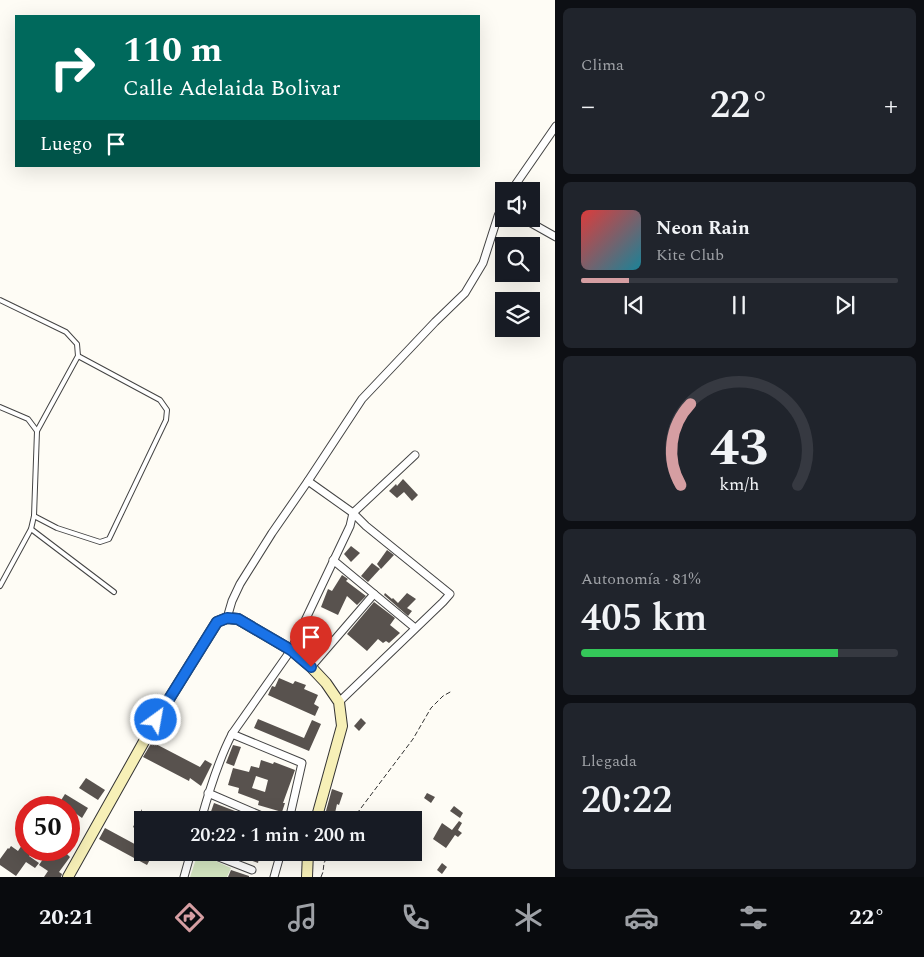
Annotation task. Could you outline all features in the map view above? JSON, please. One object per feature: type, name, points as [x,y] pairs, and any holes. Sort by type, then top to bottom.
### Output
[{"type":"main road","points":[[68,877],[156,720],[217,622],[227,618],[238,619],[291,650],[326,683],[339,702],[342,726],[318,811]]},
{"type":"main road","points":[[307,877],[308,861]]},
{"type":"street","points":[[517,182],[555,126]]},
{"type":"street","points":[[227,618],[240,584],[362,398],[464,293],[483,263],[495,225]]},
{"type":"street","points":[[538,227],[555,237]]},
{"type":"street","points":[[203,811],[208,793],[232,734],[291,650],[350,526],[353,513],[415,455]]},
{"type":"street","points":[[308,480],[353,513],[366,526],[450,594],[339,702]]},
{"type":"street","points":[[333,560],[415,628]]},
{"type":"street","points":[[311,667],[374,594]]},
{"type":"street","points":[[232,734],[302,763],[291,811]]},
{"type":"street","points":[[208,793],[250,811]]},
{"type":"street","points":[[184,877],[188,861]]},
{"type":"street","points":[[229,861],[252,870]]},
{"type":"street","points":[[274,877],[278,861]]},
{"type":"lane","points":[[0,300],[66,332],[77,344],[78,356],[37,431],[34,516],[31,530],[0,586]]},
{"type":"lane","points":[[34,516],[57,528],[100,542],[109,539],[166,420],[167,410],[160,400],[78,356]]},
{"type":"lane","points":[[0,407],[28,419],[37,431]]},
{"type":"lane","points":[[31,530],[114,592]]},
{"type":"path","points":[[359,811],[413,739],[431,708],[442,696],[452,691]]},
{"type":"path","points":[[321,877],[325,861]]},
{"type":"green space","points":[[195,861],[216,861],[231,868],[227,877],[190,877]]},
{"type":"building","points":[[403,479],[418,495],[412,501],[404,492],[397,498],[389,491]]},
{"type":"building","points":[[351,546],[360,553],[351,562],[344,554]]},
{"type":"building","points":[[387,550],[394,555],[381,569],[377,564]]},
{"type":"building","points":[[372,563],[380,569],[368,582],[361,576]]},
{"type":"building","points":[[342,575],[348,579],[346,581],[366,596],[357,605],[347,596],[338,615],[321,607],[328,589],[332,591]]},
{"type":"building","points":[[385,593],[398,603],[407,593],[416,599],[407,608],[412,611],[408,616],[384,595]]},
{"type":"building","points":[[374,602],[395,618],[390,625],[400,633],[389,643],[386,641],[383,643],[378,639],[367,651],[347,634]]},
{"type":"building","points":[[279,678],[293,684],[295,681],[306,685],[304,689],[318,695],[314,704],[319,707],[315,716],[268,695],[272,686],[275,687]]},
{"type":"building","points":[[361,718],[366,723],[359,731],[354,726]]},
{"type":"building","points":[[258,719],[304,738],[312,720],[321,724],[309,751],[254,728]]},
{"type":"building","points":[[152,742],[200,767],[205,760],[212,764],[201,786],[190,778],[189,781],[143,757]]},
{"type":"building","points":[[233,745],[241,747],[234,766],[226,763]]},
{"type":"building","points":[[261,760],[273,764],[274,762],[295,770],[283,803],[285,803],[282,811],[258,805],[259,801],[238,793],[239,788],[228,785],[233,768],[249,772],[251,766],[259,768]],"holes":[[[256,776],[268,780],[265,792],[252,788]]]},
{"type":"building","points":[[86,778],[105,790],[98,800],[79,788]]},
{"type":"building","points":[[332,789],[343,793],[335,811],[326,811]]},
{"type":"building","points":[[427,793],[435,797],[431,803],[424,798]]},
{"type":"building","points":[[80,803],[88,808],[82,818],[80,817]]},
{"type":"building","points":[[214,803],[235,811],[211,811]]},
{"type":"building","points":[[454,806],[463,813],[460,818],[450,811]]},
{"type":"building","points":[[459,821],[462,823],[458,830],[462,833],[458,837],[455,835],[446,848],[433,839],[442,823],[452,830]]},
{"type":"building","points":[[105,828],[134,844],[134,858],[99,839]]},
{"type":"building","points":[[11,846],[15,849],[15,861],[36,861],[39,863],[35,868],[26,862],[16,876],[0,865],[0,859]]},
{"type":"building","points":[[42,861],[67,861],[59,872],[62,874],[61,877],[44,877],[48,871],[39,865]]},
{"type":"building","points":[[140,861],[149,861],[147,865]]},
{"type":"building","points":[[442,863],[447,867],[442,874],[437,870]]},
{"type":"building","points":[[231,870],[249,876],[249,877],[228,877]]},
{"type":"route","points":[[156,720],[217,622],[227,618],[238,619],[291,650],[311,667]]}]
